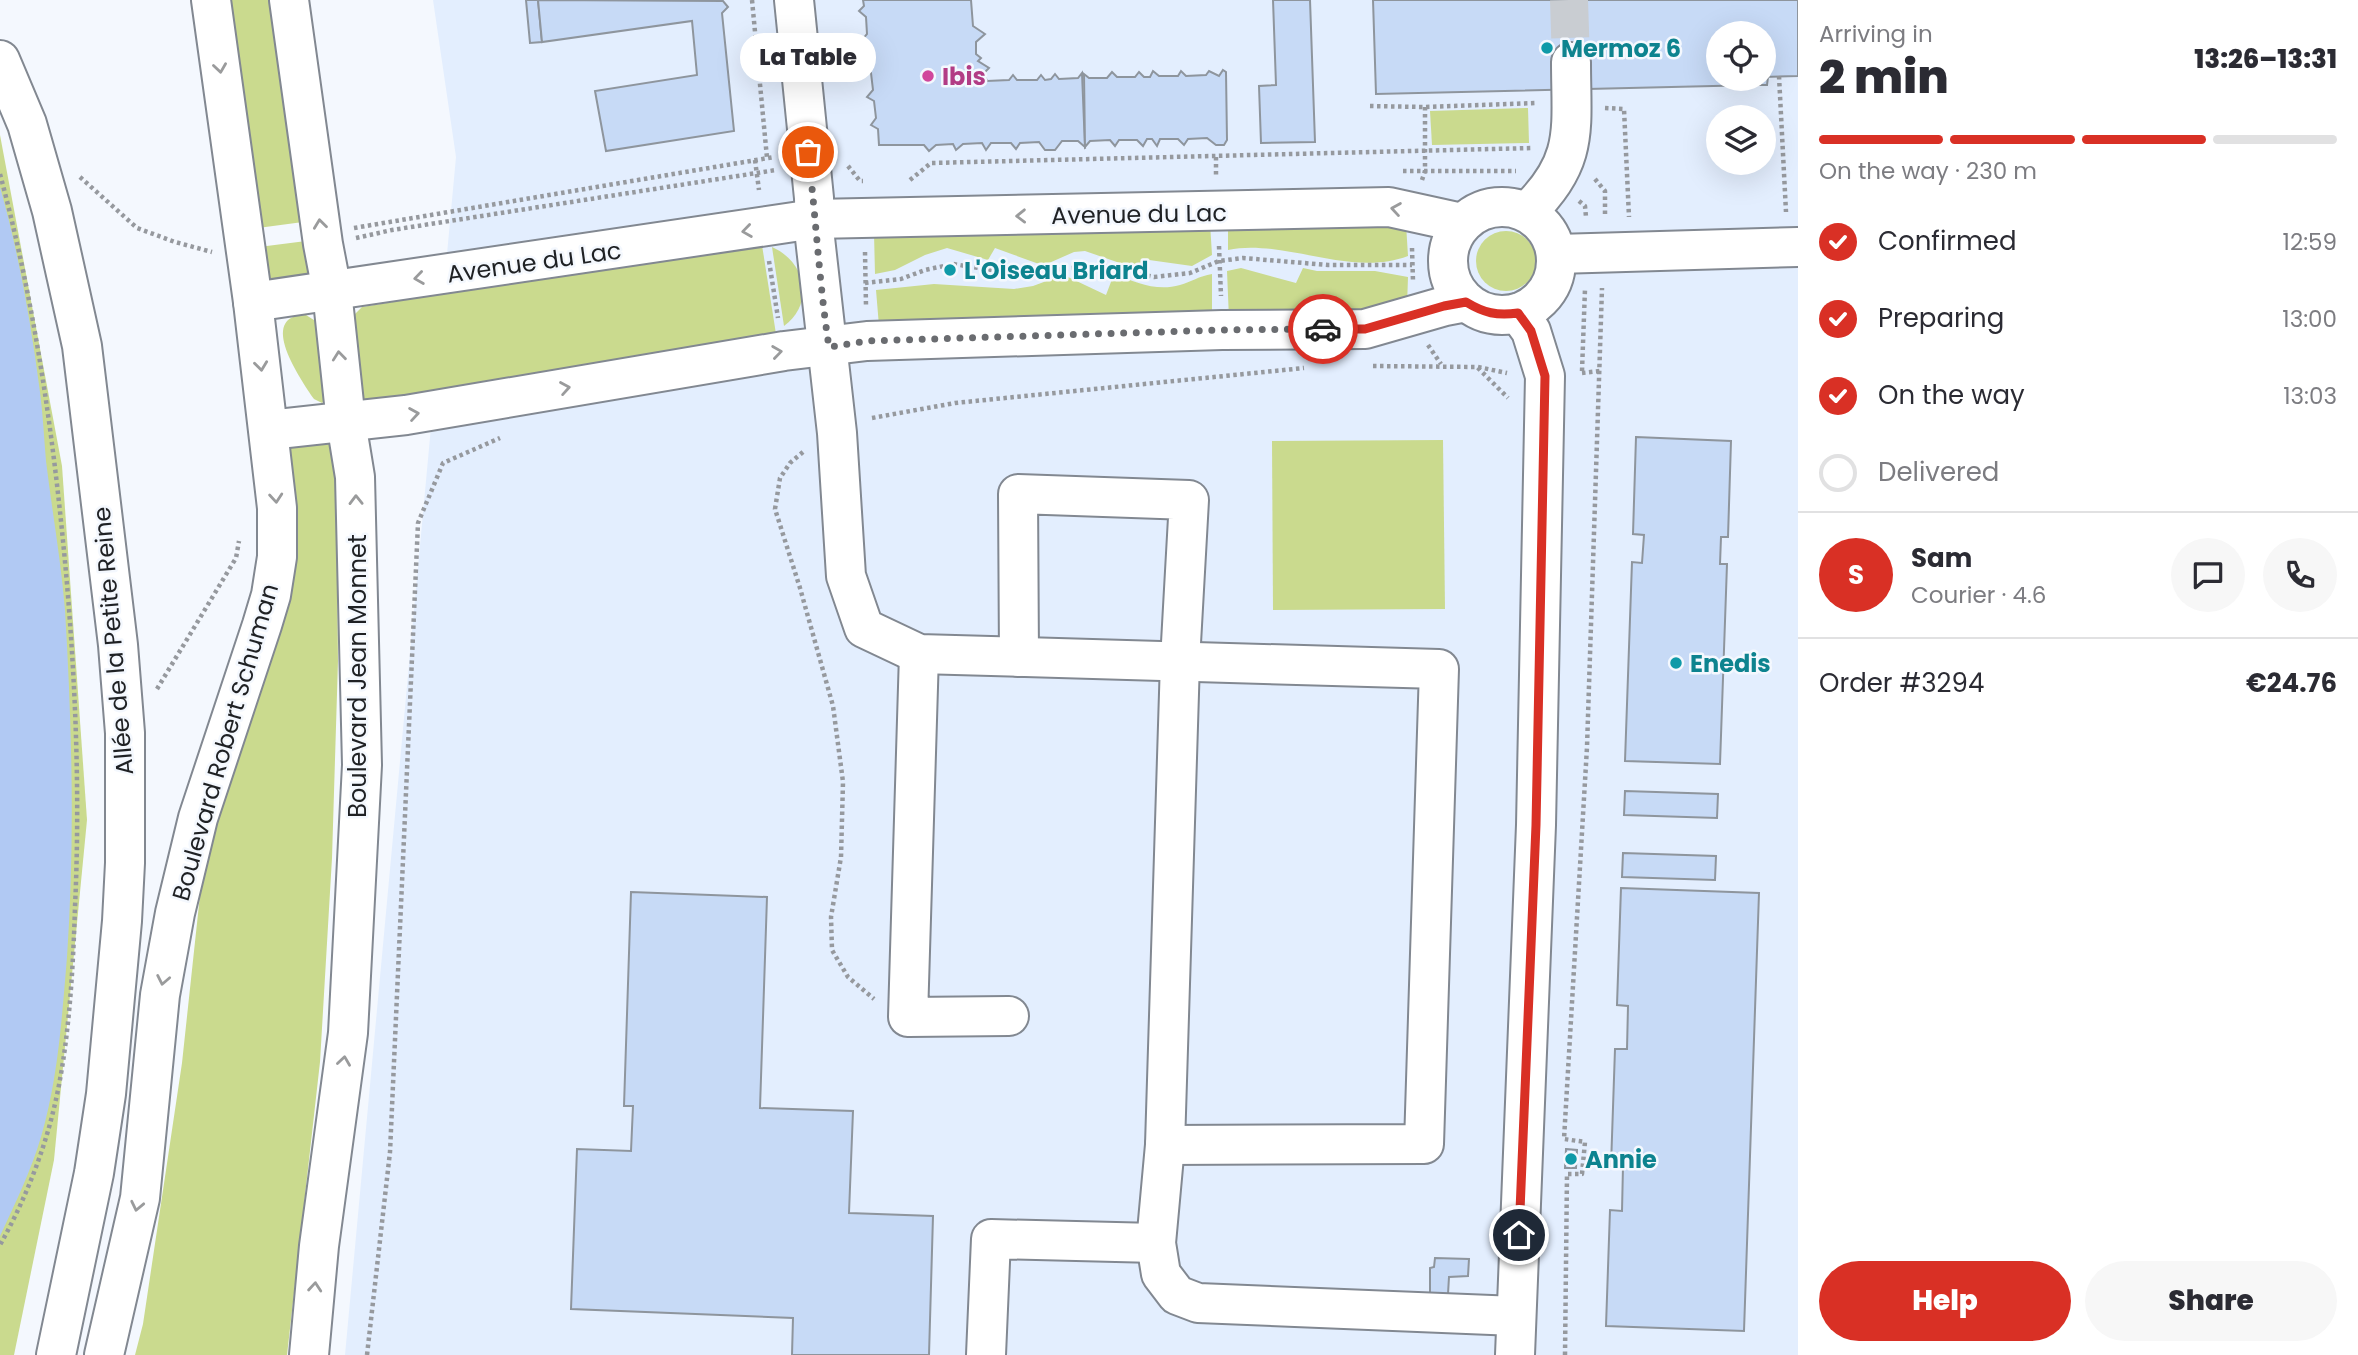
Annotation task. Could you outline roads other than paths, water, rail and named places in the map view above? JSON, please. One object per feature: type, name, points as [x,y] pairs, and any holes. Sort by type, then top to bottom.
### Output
[{"type":"street","name":"Boulevard Robert Schuman","points":[[103,1355],[140,1198],[160,995],[175,913],[198,818],[271,594],[277,557],[277,508],[269,430],[211,0]]},
{"type":"street","name":"Boulevard Jean Monnet","points":[[289,0],[332,291],[346,422],[355,477],[362,765],[348,1032],[319,1246],[309,1355]]},
{"type":"street","points":[[794,0],[837,433],[846,576],[864,628],[919,654],[1439,669],[1424,1144],[1165,1145]]},
{"type":"street","name":"Allée de la Petite Reine","points":[[0,60],[27,124],[52,211],[82,346],[118,645],[125,733],[122,921],[106,1094],[94,1173],[56,1355]]},
{"type":"street","points":[[1527,212],[1549,190],[1566,160],[1571,139],[1571,62]]},
{"type":"street","points":[[1510,206],[1527,212],[1550,234],[1556,254],[1555,272],[1549,289],[1536,304],[1518,313],[1499,316],[1480,311],[1466,302],[1454,288],[1447,257],[1452,239],[1462,223],[1473,214],[1490,207],[1510,206]]},
{"type":"street","name":"Avenue du Lac","points":[[253,302],[814,219],[1389,207],[1462,223]]},
{"type":"street","points":[[1556,254],[1604,254],[1792,231]]},
{"type":"street","points":[[269,430],[406,415],[784,351],[867,341],[1222,330],[1365,329],[1466,302]]},
{"type":"street","points":[[1515,1355],[1536,825],[1545,376],[1531,331],[1518,313]]},
{"type":"street","points":[[1019,657],[1018,494],[1189,500],[1180,661],[1165,1145],[1156,1243],[1161,1274],[1177,1295],[1198,1303],[1516,1316]]},
{"type":"street","points":[[919,654],[908,1017],[1009,1016]]},
{"type":"street","points":[[986,1355],[991,1239],[1156,1243]]},
{"type":"water","points":[[0,187],[19,263],[33,340],[63,591],[72,827],[67,957],[52,1093],[32,1162],[0,1236]]},
{"type":"tunnel","points":[[1569,0],[1571,62]]},
{"type":"place","name":"Mermoz 6","points":[[1547,48]]},
{"type":"place","name":"Ibis","points":[[928,76]]},
{"type":"place","name":"La Table","points":[[808,152]]},
{"type":"place","name":"L'Oiseau Briard","points":[[950,270]]},
{"type":"place","name":"Enedis","points":[[1676,663]]},
{"type":"place","name":"Annie","points":[[1571,1159]]}]
